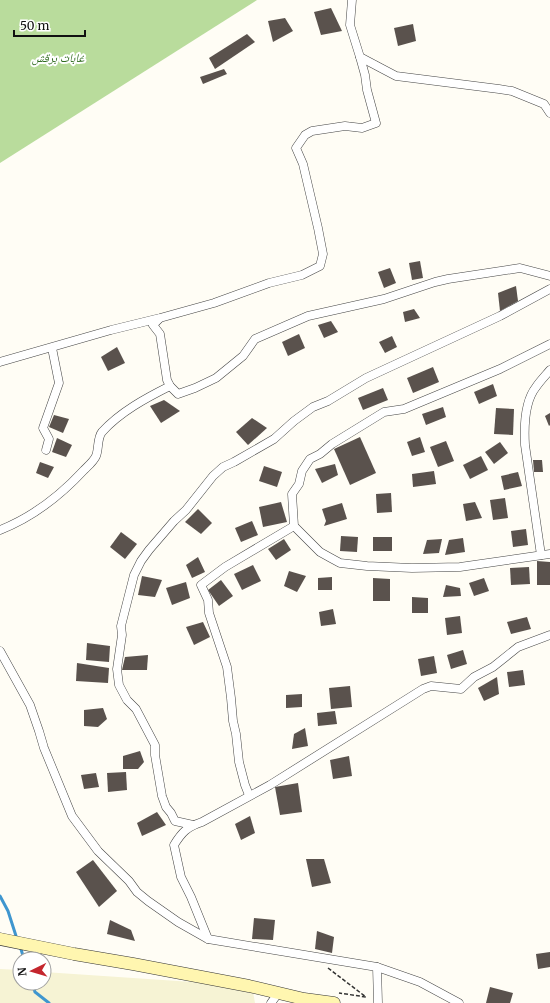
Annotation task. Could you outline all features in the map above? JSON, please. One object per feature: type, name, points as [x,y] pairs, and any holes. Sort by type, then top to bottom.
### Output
[{"type":"main road","points":[[0,939],[280,992],[306,1001],[335,998]]},
{"type":"street","points":[[0,362],[111,330],[214,303],[269,283],[302,275],[320,266],[323,254],[318,228],[303,164],[296,148],[305,135],[312,131],[345,126],[362,128],[376,123],[367,90],[365,75],[350,25],[352,0]]},
{"type":"street","points":[[360,57],[396,76],[512,92],[544,104],[550,113]]},
{"type":"street","points":[[160,318],[153,325],[160,334],[167,380],[170,386],[178,394],[216,378],[243,356],[255,339],[308,316],[384,299],[448,279],[520,268],[550,276]]},
{"type":"street","points":[[193,825],[175,821],[166,807],[162,796],[155,755],[155,745],[136,709],[127,700],[119,685],[117,669],[122,635],[121,626],[134,575],[140,562],[174,521],[186,510],[213,476],[223,467],[274,439],[294,421],[313,407],[328,401],[366,378],[494,319],[550,289]]},
{"type":"street","points":[[550,344],[500,369],[404,409],[384,412],[310,459],[302,471],[299,484],[292,494],[294,526],[320,552],[340,563],[412,568],[454,568],[550,554]]},
{"type":"street","points":[[46,450],[49,439],[43,428],[59,383],[52,348]]},
{"type":"street","points":[[541,555],[524,433],[527,410],[532,393],[550,370]]},
{"type":"street","points":[[0,530],[16,524],[49,504],[73,482],[96,456],[100,434],[120,416],[150,396],[170,386]]},
{"type":"street","points":[[249,795],[239,762],[236,734],[232,721],[227,667],[209,613],[208,600],[201,585],[224,567],[294,526]]},
{"type":"street","points":[[208,939],[181,877],[174,845],[182,832],[270,785],[423,689],[431,686],[461,688],[474,677],[493,667],[518,647],[550,638]]},
{"type":"street","points":[[0,651],[30,705],[44,748],[72,816],[98,851],[137,892],[157,908],[208,939],[377,967],[420,982],[458,1003]]},
{"type":"street","points":[[377,967],[378,1003]]},
{"type":"street","points":[[271,1003],[280,992]]},
{"type":"path","points":[[312,956],[366,997],[335,998]]},
{"type":"shaded area","points":[[0,969],[12,970],[12,991],[52,991],[52,973],[252,986],[255,1003],[0,1003]]},
{"type":"green space","name":"غابات برقش","points":[[0,0],[257,0],[0,163]]},
{"type":"building","points":[[331,8],[342,31],[321,35],[314,12]]},
{"type":"building","points":[[285,18],[293,31],[273,42],[268,21]]},
{"type":"building","points":[[413,24],[416,41],[398,46],[394,28]]},
{"type":"building","points":[[247,34],[255,42],[215,69],[209,58]]},
{"type":"building","points":[[224,69],[227,74],[203,84],[200,77]]},
{"type":"building","points":[[420,261],[423,278],[412,280],[409,263]]},
{"type":"building","points":[[390,268],[396,283],[384,288],[378,272]]},
{"type":"building","points":[[516,286],[518,301],[500,311],[498,293]]},
{"type":"building","points":[[414,309],[420,318],[405,322],[403,312]]},
{"type":"building","points":[[331,321],[338,332],[324,338],[318,325]]},
{"type":"building","points":[[299,334],[305,348],[288,356],[282,342]]},
{"type":"building","points":[[392,336],[397,347],[385,353],[379,342]]},
{"type":"building","points":[[117,347],[125,363],[108,371],[101,357]]},
{"type":"building","points":[[433,367],[439,382],[413,393],[407,378]]},
{"type":"building","points":[[493,384],[497,396],[479,404],[474,392]]},
{"type":"building","points":[[383,388],[388,400],[363,410],[358,398]]},
{"type":"building","points":[[164,400],[180,411],[161,423],[150,406]]},
{"type":"building","points":[[443,407],[446,417],[426,425],[422,414]]},
{"type":"building","points":[[496,408],[514,409],[513,435],[494,434]]},
{"type":"building","points":[[550,413],[550,425],[549,426],[545,416]]},
{"type":"building","points":[[54,415],[69,419],[63,433],[49,427]]},
{"type":"building","points":[[252,418],[267,428],[248,445],[236,432]]},
{"type":"building","points":[[360,437],[376,473],[350,485],[334,449]]},
{"type":"building","points":[[420,437],[425,452],[412,456],[407,442]]},
{"type":"building","points":[[57,438],[72,445],[66,457],[52,452]]},
{"type":"building","points":[[446,441],[454,461],[438,467],[430,447]]},
{"type":"building","points":[[500,442],[508,453],[494,464],[485,452]]},
{"type":"building","points":[[481,456],[488,470],[470,479],[463,465]]},
{"type":"building","points":[[533,460],[542,460],[543,472],[534,472]]},
{"type":"building","points":[[40,462],[54,467],[48,478],[36,473]]},
{"type":"building","points":[[335,464],[338,475],[322,483],[315,469]]},
{"type":"building","points":[[264,466],[282,472],[277,487],[259,481]]},
{"type":"building","points":[[434,471],[436,484],[413,487],[412,474]]},
{"type":"building","points":[[518,472],[522,486],[504,490],[501,476]]},
{"type":"building","points":[[391,493],[392,512],[377,513],[376,494]]},
{"type":"building","points":[[505,498],[508,518],[493,520],[490,500]]},
{"type":"building","points":[[281,502],[287,522],[263,527],[259,507]]},
{"type":"building","points":[[475,502],[482,518],[466,521],[463,504]]},
{"type":"building","points":[[342,503],[347,519],[324,526],[326,521],[322,509]]},
{"type":"building","points":[[198,509],[212,523],[201,534],[185,522]]},
{"type":"building","points":[[252,521],[258,535],[241,542],[235,528]]},
{"type":"building","points":[[526,529],[528,545],[513,547],[511,531]]},
{"type":"building","points":[[121,532],[137,544],[125,559],[110,547]]},
{"type":"building","points":[[341,536],[358,537],[357,552],[340,551]]},
{"type":"building","points":[[373,537],[392,537],[392,551],[373,551]]},
{"type":"building","points":[[463,538],[465,552],[445,555],[449,540]]},
{"type":"building","points":[[284,539],[291,550],[276,560],[268,549]]},
{"type":"building","points":[[442,539],[439,553],[423,554],[427,540]]},
{"type":"building","points":[[198,557],[205,572],[192,578],[186,565]]},
{"type":"building","points":[[537,561],[550,562],[550,585],[537,585]]},
{"type":"building","points":[[253,565],[261,581],[242,590],[234,574]]},
{"type":"building","points":[[529,567],[530,584],[511,585],[510,568]]},
{"type":"building","points":[[289,571],[306,576],[297,592],[284,586]]},
{"type":"building","points":[[142,576],[162,580],[155,597],[138,595]]},
{"type":"building","points":[[332,577],[332,590],[318,590],[318,578]]},
{"type":"building","points":[[373,578],[390,579],[390,601],[373,601]]},
{"type":"building","points":[[484,578],[489,591],[474,596],[469,583]]},
{"type":"building","points":[[221,580],[233,596],[219,606],[208,590]]},
{"type":"building","points":[[186,582],[190,598],[172,605],[166,588]]},
{"type":"building","points":[[446,585],[460,588],[461,596],[443,597]]},
{"type":"building","points":[[412,597],[428,598],[428,613],[412,613]]},
{"type":"building","points":[[333,609],[336,624],[321,626],[319,612]]},
{"type":"building","points":[[460,616],[462,633],[447,635],[445,618]]},
{"type":"building","points":[[527,617],[531,629],[511,634],[507,622]]},
{"type":"building","points":[[203,622],[210,637],[194,645],[186,627]]},
{"type":"building","points":[[87,643],[110,646],[109,662],[86,660]]},
{"type":"building","points":[[463,650],[467,664],[451,669],[447,655]]},
{"type":"building","points":[[148,655],[147,670],[122,670],[125,657]]},
{"type":"building","points":[[434,656],[437,673],[421,676],[418,659]]},
{"type":"building","points":[[77,663],[109,668],[108,683],[76,681]]},
{"type":"building","points":[[523,670],[525,685],[509,687],[507,672]]},
{"type":"building","points":[[497,677],[499,694],[484,701],[478,688]]},
{"type":"building","points":[[350,686],[352,707],[331,709],[329,688]]},
{"type":"building","points":[[302,694],[302,707],[286,708],[286,695]]},
{"type":"building","points":[[103,708],[107,719],[98,727],[84,726],[84,710]]},
{"type":"building","points":[[335,711],[337,724],[318,726],[317,713]]},
{"type":"building","points":[[305,728],[308,746],[292,749],[294,734]]},
{"type":"building","points":[[140,751],[144,762],[138,769],[123,769],[123,756]]},
{"type":"building","points":[[349,756],[352,776],[333,779],[330,760]]},
{"type":"building","points":[[126,772],[127,790],[108,792],[107,773]]},
{"type":"building","points":[[96,773],[99,787],[84,789],[81,775]]},
{"type":"building","points":[[298,783],[302,812],[280,815],[275,787]]},
{"type":"building","points":[[157,812],[166,825],[142,836],[137,823]]},
{"type":"building","points":[[250,816],[255,833],[241,840],[235,824]]},
{"type":"building","points":[[306,859],[324,859],[331,883],[312,887]]},
{"type":"building","points":[[93,860],[117,891],[99,907],[76,872]]},
{"type":"building","points":[[254,918],[275,920],[273,940],[252,939]]},
{"type":"building","points":[[110,920],[131,930],[135,941],[107,934]]},
{"type":"building","points":[[317,931],[334,937],[332,953],[315,949]]},
{"type":"building","points":[[550,952],[550,967],[538,969],[536,954]]},
{"type":"building","points":[[490,987],[513,993],[510,1003],[486,1003]]},
{"type":"waterway","points":[[0,896],[8,911],[17,939]]},
{"type":"waterway","points":[[20,946],[22,951]]},
{"type":"waterway","points":[[35,991],[49,1003]]}]
